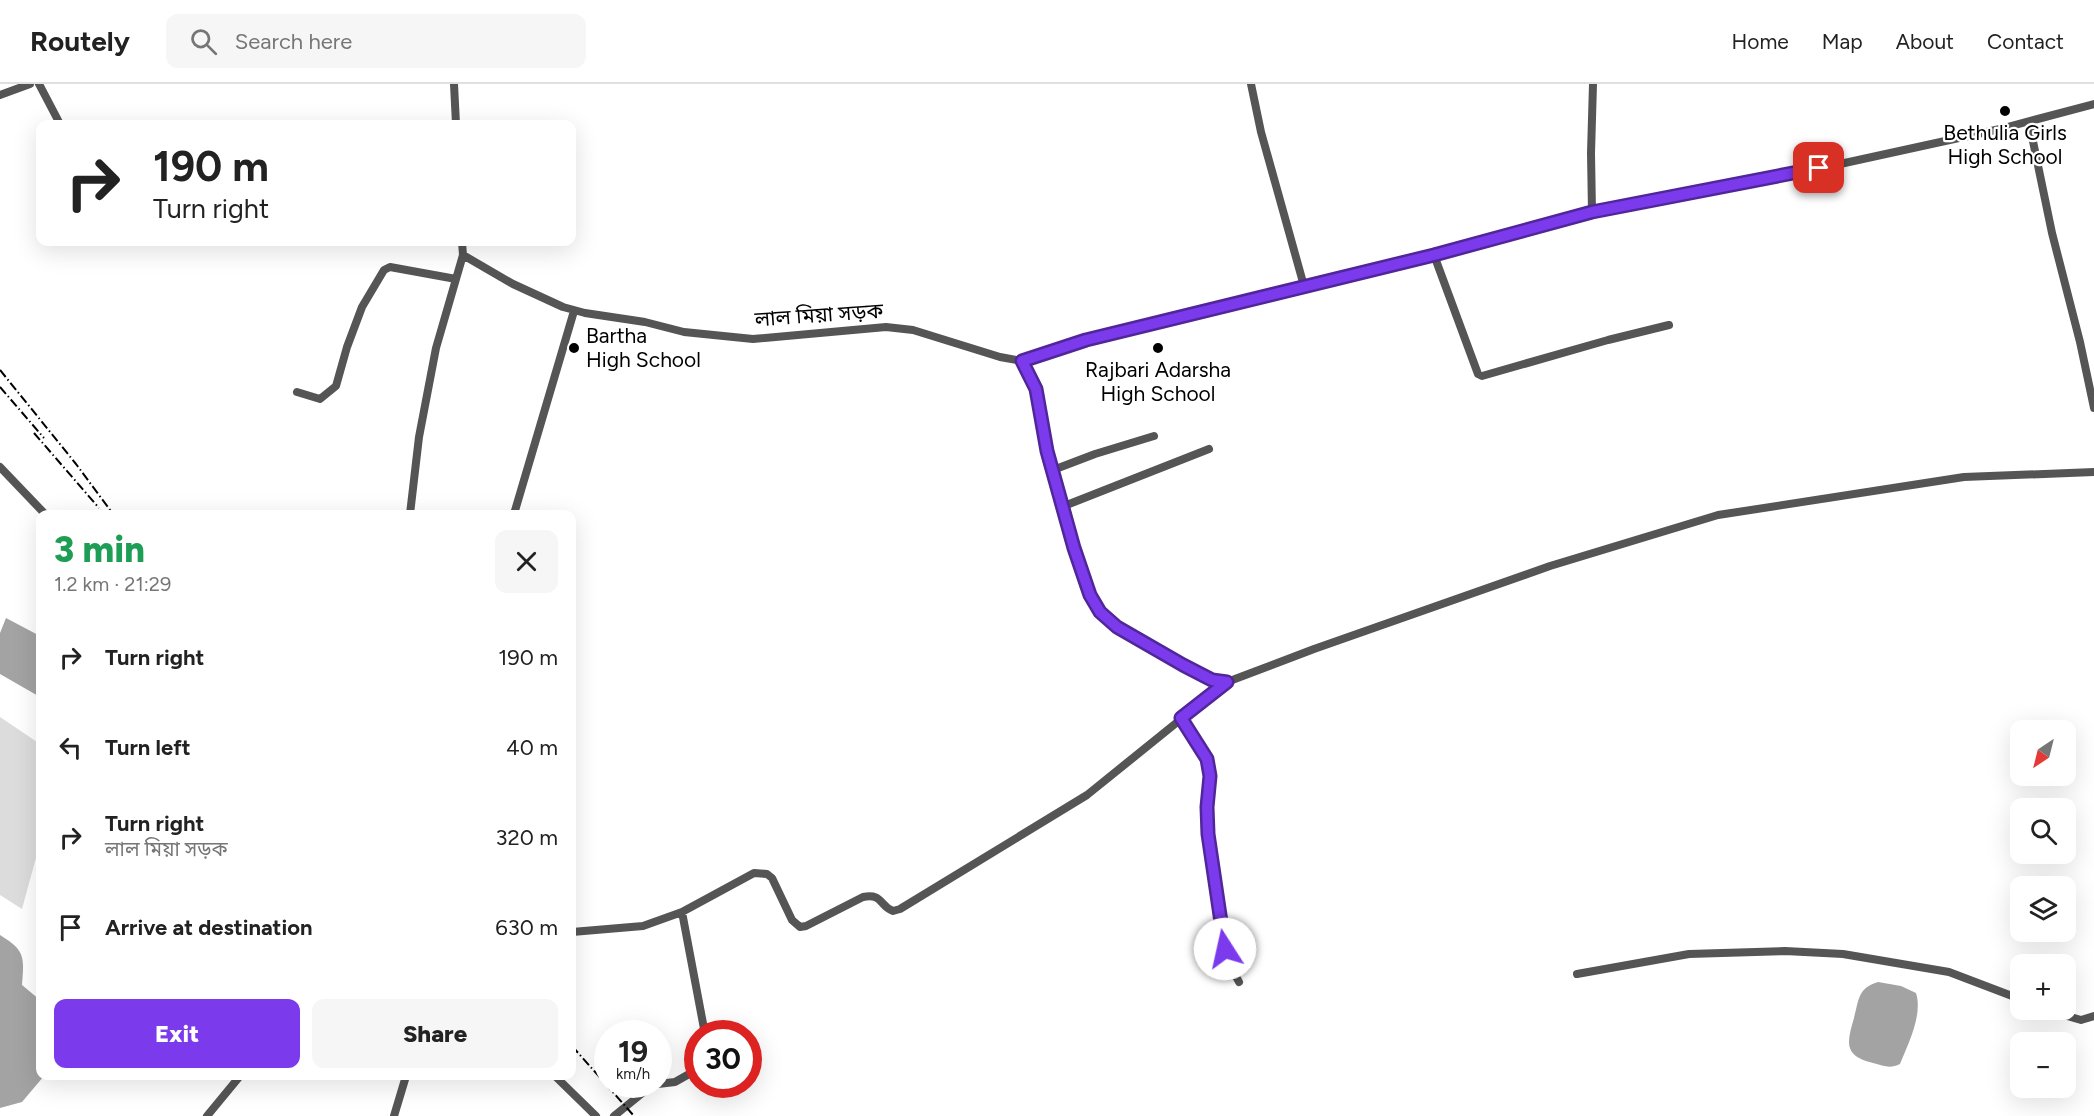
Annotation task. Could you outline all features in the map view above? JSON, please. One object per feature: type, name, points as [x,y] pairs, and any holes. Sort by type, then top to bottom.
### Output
[{"type":"street","points":[[0,95],[30,84]]},
{"type":"street","points":[[39,84],[58,120]]},
{"type":"street","points":[[454,84],[456,120]]},
{"type":"street","points":[[1251,84],[1261,132],[1304,286]]},
{"type":"street","points":[[1592,212],[1593,84]]},
{"type":"street","points":[[1227,682],[1212,680],[1183,665],[1117,627],[1100,612],[1087,585],[1047,451],[1036,389],[1022,361],[1086,340],[1434,255],[1592,212],[1840,164],[2029,122],[2094,104]]},
{"type":"street","points":[[2029,122],[2052,233],[2094,408]]},
{"type":"street","points":[[411,510],[419,437],[436,348],[463,255],[462,246]]},
{"type":"street","name":"লাল মিয়া সড়ক","points":[[463,255],[513,284],[574,311],[645,322],[684,332],[753,339],[886,327],[913,330],[1000,357],[1022,361]]},
{"type":"street","points":[[1434,255],[1478,374],[1482,376],[1669,325]]},
{"type":"street","points":[[297,392],[320,399],[336,386],[362,307],[384,270],[390,267],[456,279]]},
{"type":"street","points":[[515,510],[574,311]]},
{"type":"street","points":[[1053,470],[1154,436]]},
{"type":"street","points":[[1064,506],[1209,449]]},
{"type":"street","points":[[0,467],[41,510]]},
{"type":"street","points":[[576,932],[643,926],[682,912],[754,873],[767,874],[772,879],[792,920],[800,927],[863,897],[877,897],[887,909],[893,911],[900,909],[1087,795],[1227,682],[1353,634],[1550,566],[1718,515],[1964,477],[2094,472]]},
{"type":"street","points":[[1181,718],[1207,759],[1210,776],[1207,807],[1208,834],[1216,896],[1225,949],[1230,967],[1239,982]]},
{"type":"street","points":[[682,912],[702,1020]]},
{"type":"street","points":[[1577,974],[1689,954],[1785,951],[1843,954],[1949,972],[2010,995]]},
{"type":"street","points":[[2076,1019],[2081,1020],[2094,1016]]},
{"type":"street","points":[[207,1116],[237,1080]]},
{"type":"street","points":[[394,1116],[405,1080]]},
{"type":"street","points":[[559,1080],[596,1116]]},
{"type":"street","points":[[614,1116],[636,1098]]},
{"type":"shaded area","points":[[6,618],[36,634],[36,695],[0,674],[0,633]]},
{"type":"shaded area","points":[[0,717],[36,741],[36,858],[22,909],[0,895]]},
{"type":"shaded area","points":[[0,935],[19,950],[23,961],[22,985],[36,997],[36,1080],[41,1080],[22,1102],[0,1108]]},
{"type":"shaded area","points":[[1878,982],[1901,986],[1916,993],[1918,1002],[1918,1011],[1910,1039],[1900,1064],[1893,1066],[1863,1060],[1852,1052],[1850,1047],[1850,1034],[1860,995],[1871,984]]},
{"type":"railway","points":[[0,370],[110,510]]},
{"type":"railway","points":[[0,387],[44,438]]},
{"type":"railway","points":[[34,433],[99,508]]},
{"type":"railway","points":[[576,1051],[634,1116]]},
{"type":"place","name":"Bethulia Girls High School","points":[[2005,111]]},
{"type":"place","name":"Bartha High School","points":[[574,348]]},
{"type":"place","name":"Rajbari Adarsha High School","points":[[1158,348]]},
{"type":"route","points":[[1225,949],[1208,834],[1207,807],[1210,776],[1207,759],[1181,718],[1227,682],[1212,680],[1183,665],[1117,627],[1100,612],[1090,595],[1074,548],[1047,451],[1036,389],[1022,361],[1086,340],[1434,255],[1592,212],[1819,168]]}]
